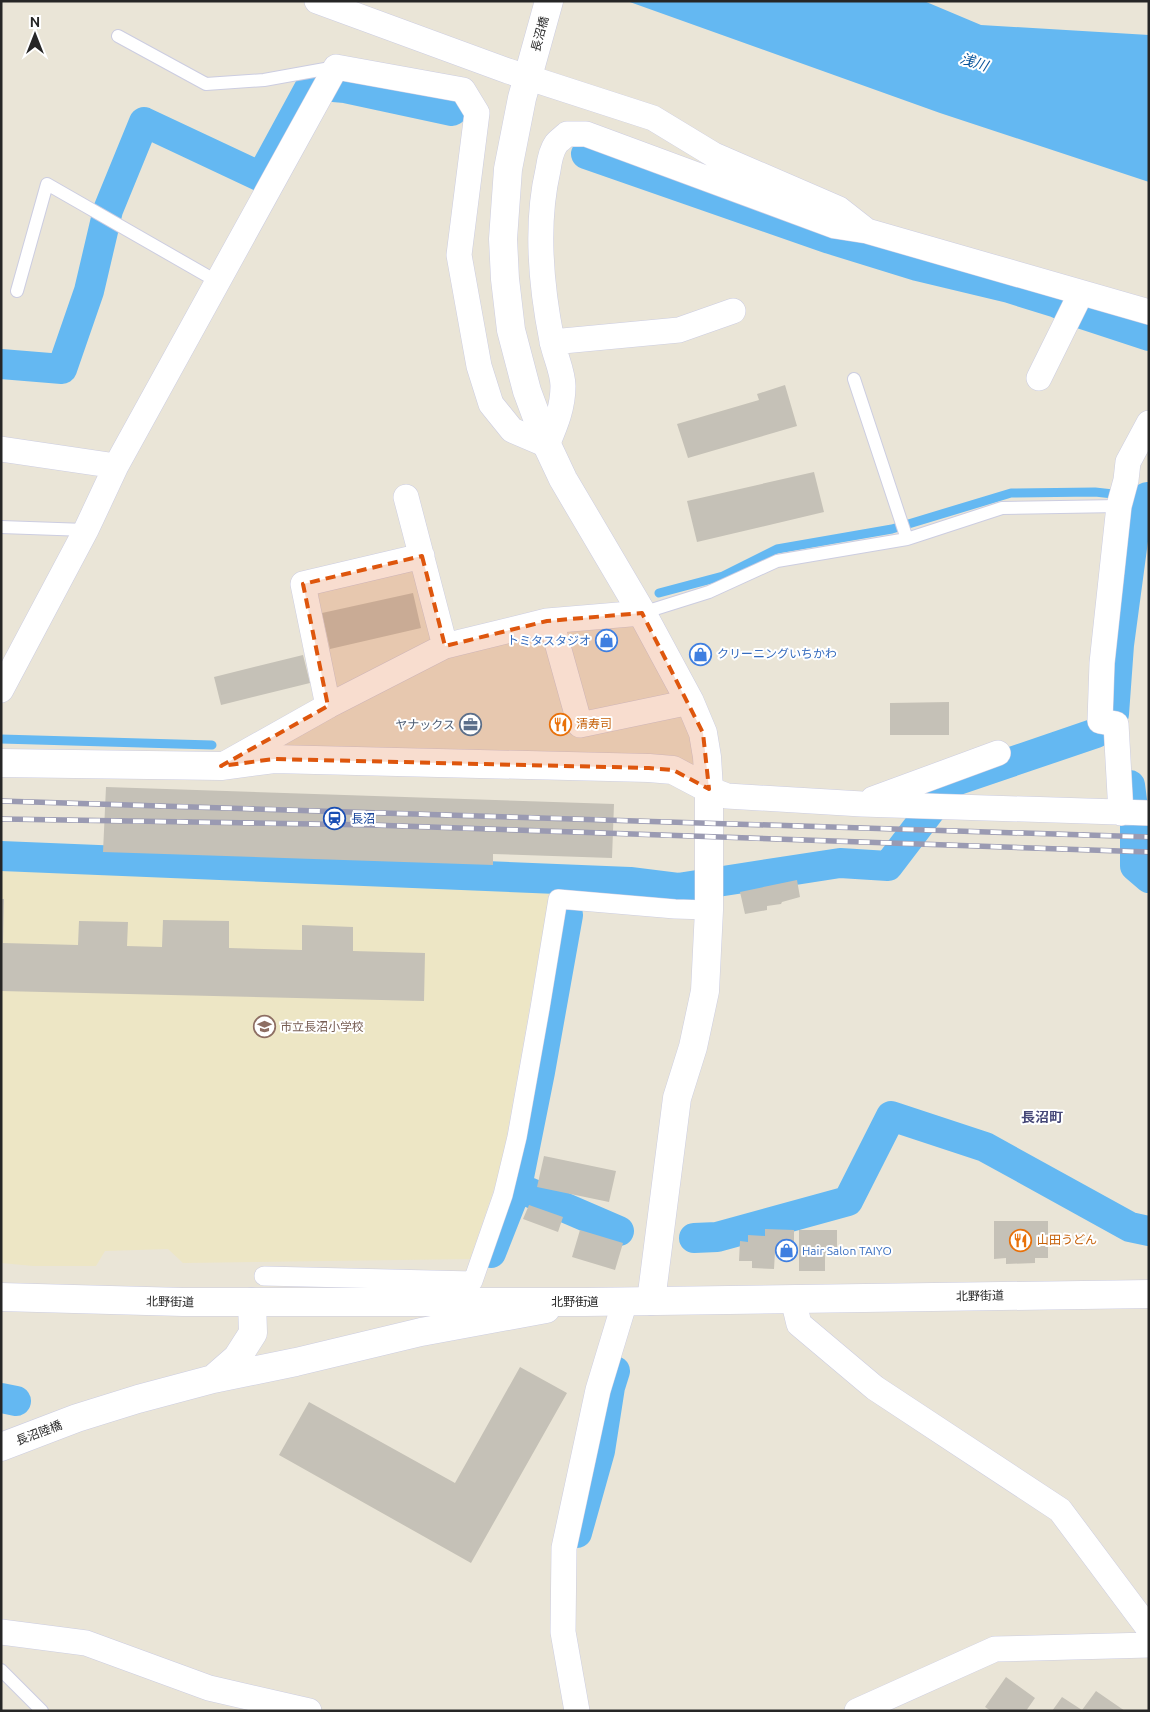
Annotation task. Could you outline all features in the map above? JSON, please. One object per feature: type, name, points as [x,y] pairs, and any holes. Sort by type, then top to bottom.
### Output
[{"type":"street","points":[[318,1],[530,72],[653,118],[714,155],[839,209],[867,231]]},
{"type":"street","name":"長沼橋","points":[[549,1],[513,138],[508,168],[503,239],[505,279],[511,330],[533,410],[547,445],[583,513],[642,613],[690,702],[703,732],[708,757],[709,910],[705,991],[693,1048],[677,1098],[638,1301]]},
{"type":"street","points":[[1,690],[86,530],[116,466],[336,67],[463,90],[477,113],[459,255],[479,366],[491,404],[512,430],[547,445],[560,415],[563,385],[552,342],[542,272],[542,215],[544,187],[549,165],[556,144],[567,134],[586,134],[835,226],[867,231],[1149,312]]},
{"type":"street","points":[[1039,378],[1081,293]]},
{"type":"street","points":[[552,342],[679,330],[733,311]]},
{"type":"street","points":[[1121,813],[1116,724],[1100,721],[1102,663],[1119,506],[1126,480],[1128,462],[1149,423]]},
{"type":"street","points":[[1,449],[116,466]]},
{"type":"street","points":[[406,497],[445,646]]},
{"type":"street","points":[[328,706],[303,584],[422,556]]},
{"type":"street","points":[[221,766],[328,706],[445,646],[551,621],[642,613]]},
{"type":"street","points":[[551,621],[580,725],[690,702]]},
{"type":"street","points":[[862,804],[998,753]]},
{"type":"street","points":[[1,763],[221,766],[274,759],[649,768],[673,770],[709,789],[727,796],[862,804],[1149,814]]},
{"type":"street","points":[[264,1276],[473,1281],[503,1195],[516,1137],[558,899],[709,910]]},
{"type":"street","name":"北野街道","points":[[1,1297],[183,1302],[585,1302],[1149,1294]]},
{"type":"street","points":[[793,1299],[799,1324],[875,1388],[1060,1510],[1149,1629]]},
{"type":"street","points":[[577,1711],[562,1632],[564,1548],[598,1390],[638,1301]]},
{"type":"street","points":[[213,1379],[238,1358],[252,1333],[252,1302]]},
{"type":"street","name":"長沼陸橋","points":[[1,1447],[77,1418],[213,1379],[296,1362],[421,1332],[585,1302]]},
{"type":"street","points":[[1,1632],[86,1643],[209,1688],[309,1711]]},
{"type":"street","points":[[857,1711],[996,1649],[1149,1645]]},
{"type":"lane","points":[[118,36],[206,84],[264,80],[336,67]]},
{"type":"lane","points":[[17,291],[47,184],[218,282]]},
{"type":"lane","points":[[854,379],[907,539]]},
{"type":"lane","points":[[642,613],[709,592],[778,561],[907,539],[1002,508],[1119,506]]},
{"type":"lane","points":[[1,527],[86,530]]},
{"type":"lane","points":[[1,1670],[42,1711]]},
{"type":"highlighted area","points":[[422,556],[445,646],[547,621],[642,613],[703,733],[709,789],[673,770],[649,768],[274,759],[221,766],[328,706],[303,584]]},
{"type":"shaded area","name":"市立長沼小学校","points":[[1,871],[551,886],[501,1168],[470,1259],[183,1263],[168,1249],[105,1251],[96,1266],[33,1266],[1,1263]]},
{"type":"water","name":"浅川","points":[[627,1],[924,1],[981,25],[1149,35],[1149,182],[940,113]]},
{"type":"building","points":[[785,385],[797,426],[688,458],[677,424],[759,400],[757,394]]},
{"type":"building","points":[[814,472],[824,512],[697,542],[687,501]]},
{"type":"building","points":[[413,593],[421,628],[330,649],[322,613]]},
{"type":"building","points":[[303,655],[310,683],[221,705],[214,677]]},
{"type":"building","points":[[949,702],[949,735],[890,735],[890,703]]},
{"type":"building","points":[[106,787],[614,804],[612,858],[493,854],[493,865],[103,852]]},
{"type":"building","points":[[797,880],[800,897],[782,902],[781,904],[767,906],[767,910],[745,914],[740,892]]},
{"type":"building","points":[[1,899],[4,899],[3,943],[78,945],[79,921],[128,922],[127,946],[162,947],[163,920],[229,921],[229,948],[302,950],[302,925],[353,927],[353,951],[425,953],[424,1001],[1,991]]},
{"type":"building","points":[[544,1156],[616,1171],[609,1202],[537,1187]]},
{"type":"building","points":[[529,1205],[563,1217],[558,1232],[523,1219]]},
{"type":"building","name":"山田うどん","points":[[994,1221],[1048,1221],[1048,1258],[1035,1258],[1035,1263],[1006,1264],[1006,1258],[994,1259]]},
{"type":"building","points":[[765,1229],[794,1230],[794,1252],[775,1252],[774,1269],[752,1268],[752,1261],[739,1261],[740,1241],[748,1242],[748,1235],[765,1236]]},
{"type":"building","points":[[580,1230],[623,1243],[615,1270],[572,1257]]},
{"type":"building","points":[[799,1230],[837,1230],[837,1256],[825,1256],[825,1271],[799,1271]]},
{"type":"building","points":[[520,1367],[567,1393],[471,1563],[279,1455],[309,1402],[455,1483]]},
{"type":"building","points":[[1006,1677],[1035,1698],[1026,1711],[991,1711],[985,1707]]},
{"type":"building","points":[[1096,1691],[1125,1711],[1052,1711],[1062,1697],[1082,1710]]},
{"type":"waterway","points":[[1,364],[62,369],[89,291],[108,210],[144,122],[261,177],[311,85],[345,88],[452,111]]},
{"type":"waterway","points":[[586,154],[830,239],[917,266],[1009,288],[1149,336]]},
{"type":"waterway","points":[[659,593],[723,576],[777,549],[892,529],[1011,493],[1095,492],[1149,498]]},
{"type":"waterway","points":[[1,856],[630,882],[678,888],[840,863],[888,866],[952,782],[1096,733],[1114,714],[1119,645],[1138,503],[1147,497]]},
{"type":"waterway","points":[[1,739],[212,745]]},
{"type":"waterway","points":[[1130,785],[1135,824],[1135,866],[1149,878]]},
{"type":"waterway","points":[[491,1253],[517,1187],[568,915]]},
{"type":"waterway","points":[[694,1238],[717,1237],[848,1201],[891,1116],[985,1147],[1130,1227],[1149,1231]]},
{"type":"waterway","points":[[517,1187],[619,1231]]},
{"type":"waterway","points":[[577,1533],[600,1451],[610,1387],[615,1371]]},
{"type":"waterway","points":[[1,1398],[16,1401]]},
{"type":"railway","points":[[1,801],[1149,837]]},
{"type":"railway","points":[[1,819],[372,825],[1149,852]]},
{"type":"place","name":"トミタスタジオ","points":[[607,641]]},
{"type":"place","name":"クリーニングいちかわ","points":[[701,654]]},
{"type":"place","name":"清寿司","points":[[560,724]]},
{"type":"place","name":"ヤナックス","points":[[471,725]]},
{"type":"place","name":"長沼","points":[[335,819]]},
{"type":"place","name":"市立長沼小学校","points":[[264,1027]]},
{"type":"place","name":"山田うどん","points":[[1021,1240]]},
{"type":"place","name":"Hair Salon TAIYO","points":[[786,1251]]},
{"type":"district","name":"長沼町","points":[[1042,1117]]}]
